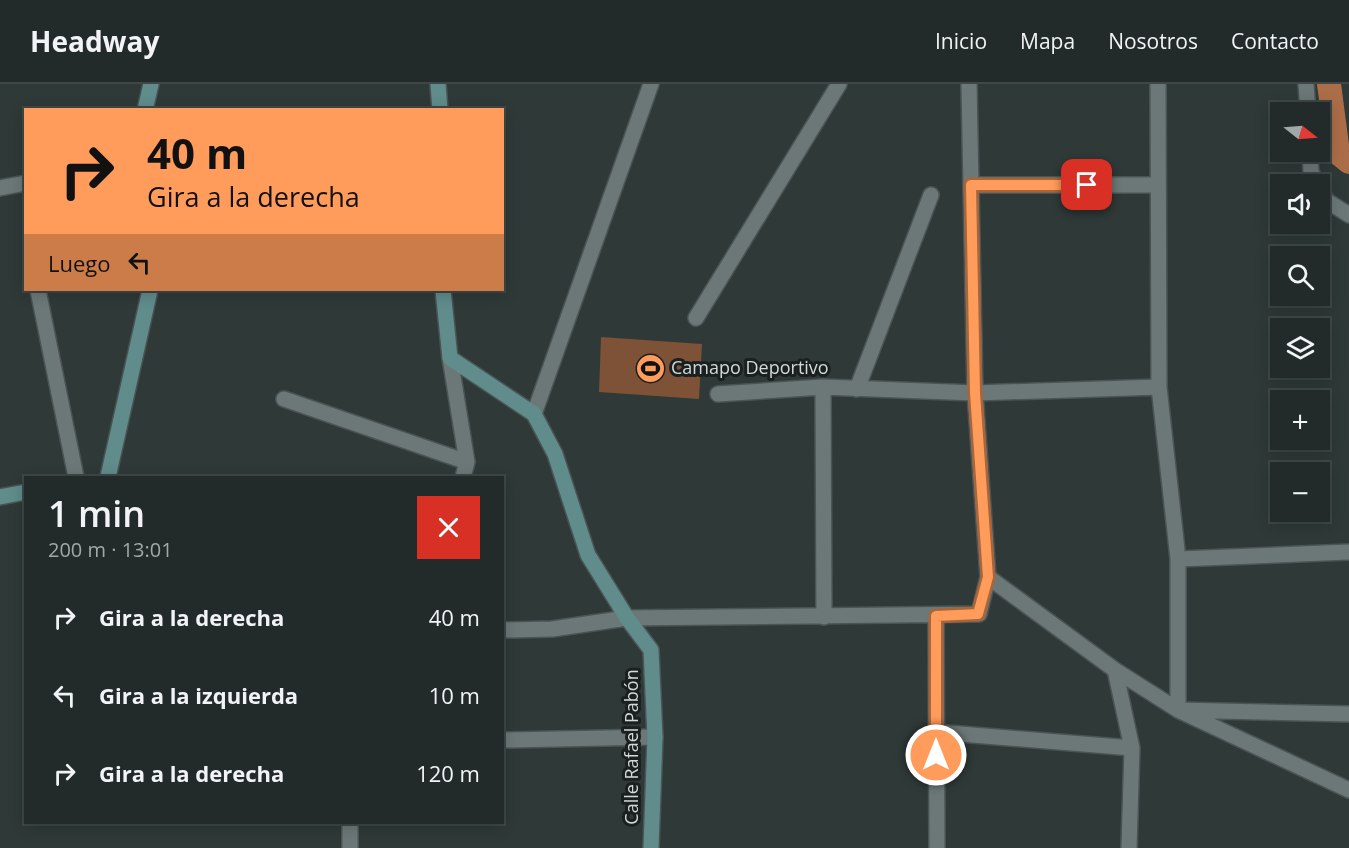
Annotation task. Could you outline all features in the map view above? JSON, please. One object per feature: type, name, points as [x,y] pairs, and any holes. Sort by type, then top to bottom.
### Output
[{"type":"street","points":[[145,108],[151,84]]},
{"type":"street","points":[[438,84],[440,108]]},
{"type":"street","points":[[534,414],[651,84]]},
{"type":"street","points":[[696,318],[839,84]]},
{"type":"street","points":[[504,630],[552,628],[627,618],[978,614],[988,577],[975,393],[969,84]]},
{"type":"street","points":[[1158,84],[1159,387],[1178,559],[1178,710]]},
{"type":"street","points":[[1306,84],[1307,102]]},
{"type":"street","points":[[0,188],[24,183]]},
{"type":"street","points":[[971,185],[1157,185]]},
{"type":"street","points":[[856,389],[931,195]]},
{"type":"street","points":[[1330,203],[1349,215]]},
{"type":"street","points":[[38,291],[76,476]]},
{"type":"street","points":[[108,476],[150,291]]},
{"type":"street","points":[[284,399],[465,470],[450,358],[444,291]]},
{"type":"street","name":"Calle Rafael Pabón","points":[[450,358],[534,414],[555,454],[588,555],[627,618],[651,650],[655,737],[651,848]]},
{"type":"street","points":[[718,394],[823,387],[975,393],[1159,387]]},
{"type":"street","points":[[823,387],[824,617]]},
{"type":"street","points":[[0,497],[24,492]]},
{"type":"street","points":[[1178,559],[1349,552]]},
{"type":"street","points":[[988,577],[1115,670],[1178,710],[1349,790]]},
{"type":"street","points":[[936,616],[937,848]]},
{"type":"street","points":[[1115,670],[1132,747],[1129,848]]},
{"type":"street","points":[[1178,710],[1349,714]]},
{"type":"street","points":[[936,732],[1132,747]]},
{"type":"street","points":[[504,740],[655,737]]},
{"type":"street","points":[[350,824],[350,848]]},
{"type":"shaded area","name":"Camapo Deportivo","points":[[601,337],[702,344],[699,399],[599,392]]},
{"type":"waterway","points":[[1329,84],[1338,153],[1349,162]]},
{"type":"place","name":"Camapo Deportivo","points":[[650,368]]},
{"type":"route","points":[[936,755],[936,616],[978,614],[988,577],[975,393],[971,185],[1087,185]]}]
